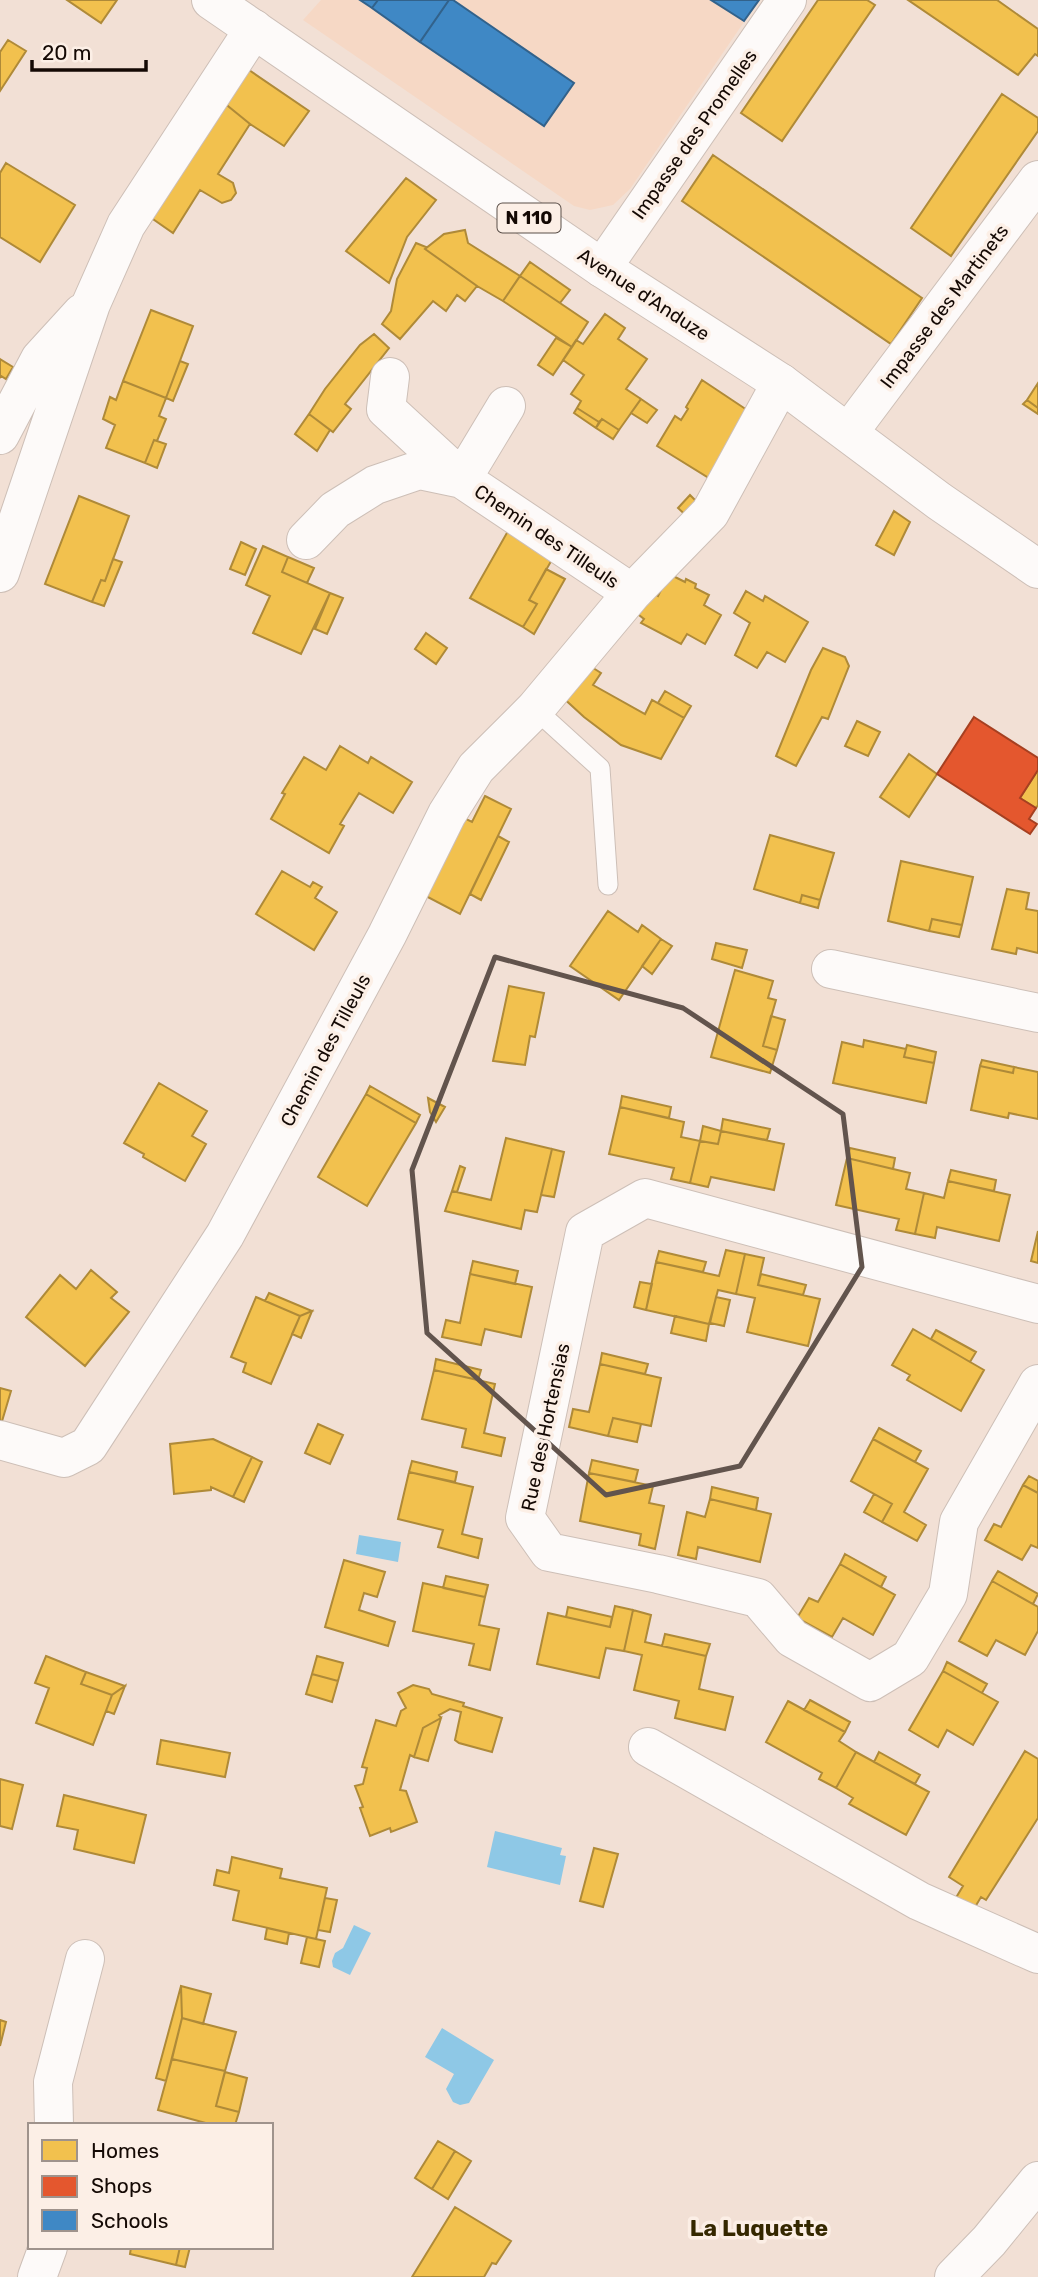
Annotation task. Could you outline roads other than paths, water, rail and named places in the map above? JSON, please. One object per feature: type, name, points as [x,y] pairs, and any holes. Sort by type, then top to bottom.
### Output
[{"type":"street","name":"Avenue d'Anduze","points":[[211,0],[602,268],[781,383],[939,501],[1038,569]]},
{"type":"street","name":"Impasse des Promelles","points":[[602,268],[787,0]]},
{"type":"street","points":[[0,573],[91,304],[126,225],[254,29]]},
{"type":"street","name":"Impasse des Martinets","points":[[849,432],[1038,180]]},
{"type":"street","points":[[0,435],[40,359],[91,304]]},
{"type":"street","name":"Chemin des Tilleuls","points":[[390,377],[386,409],[462,479],[632,593]]},
{"type":"street","name":"Chemin des Tilleuls","points":[[0,1440],[64,1458],[88,1446],[225,1234],[387,935],[447,814],[476,768],[535,709],[632,593],[710,513],[781,383]]},
{"type":"street","name":"Chemin des Tilleuls","points":[[462,479],[506,406]]},
{"type":"street","name":"Chemin des Tilleuls","points":[[306,540],[335,510],[375,485],[419,470],[462,479]]},
{"type":"street","points":[[831,969],[1038,1013]]},
{"type":"street","name":"Rue des Hortensias","points":[[1038,1304],[645,1198],[585,1232],[524,1518],[549,1552],[758,1598],[792,1638],[870,1682],[910,1657],[948,1594],[959,1522],[1038,1384]]},
{"type":"street","points":[[648,1747],[919,1901],[1038,1954]]},
{"type":"street","points":[[54,2123],[52,2082],[85,1959]]},
{"type":"street","points":[[954,2277],[989,2241],[1038,2181]]},
{"type":"street","points":[[37,2277],[47,2249]]},
{"type":"lane","points":[[535,709],[600,768],[607,885]]},
{"type":"water","points":[[359,1535],[401,1542],[398,1562],[356,1554]]},
{"type":"water","points":[[495,1831],[562,1848],[560,1855],[566,1856],[560,1885],[487,1867]]},
{"type":"water","points":[[354,1925],[371,1933],[350,1975],[333,1967],[332,1961],[335,1953],[343,1948]]},
{"type":"water","points":[[442,2028],[494,2060],[469,2103],[460,2105],[453,2102],[446,2089],[454,2074],[425,2057]]},
{"type":"district","name":"La Luquette","points":[[759,2228]]}]
